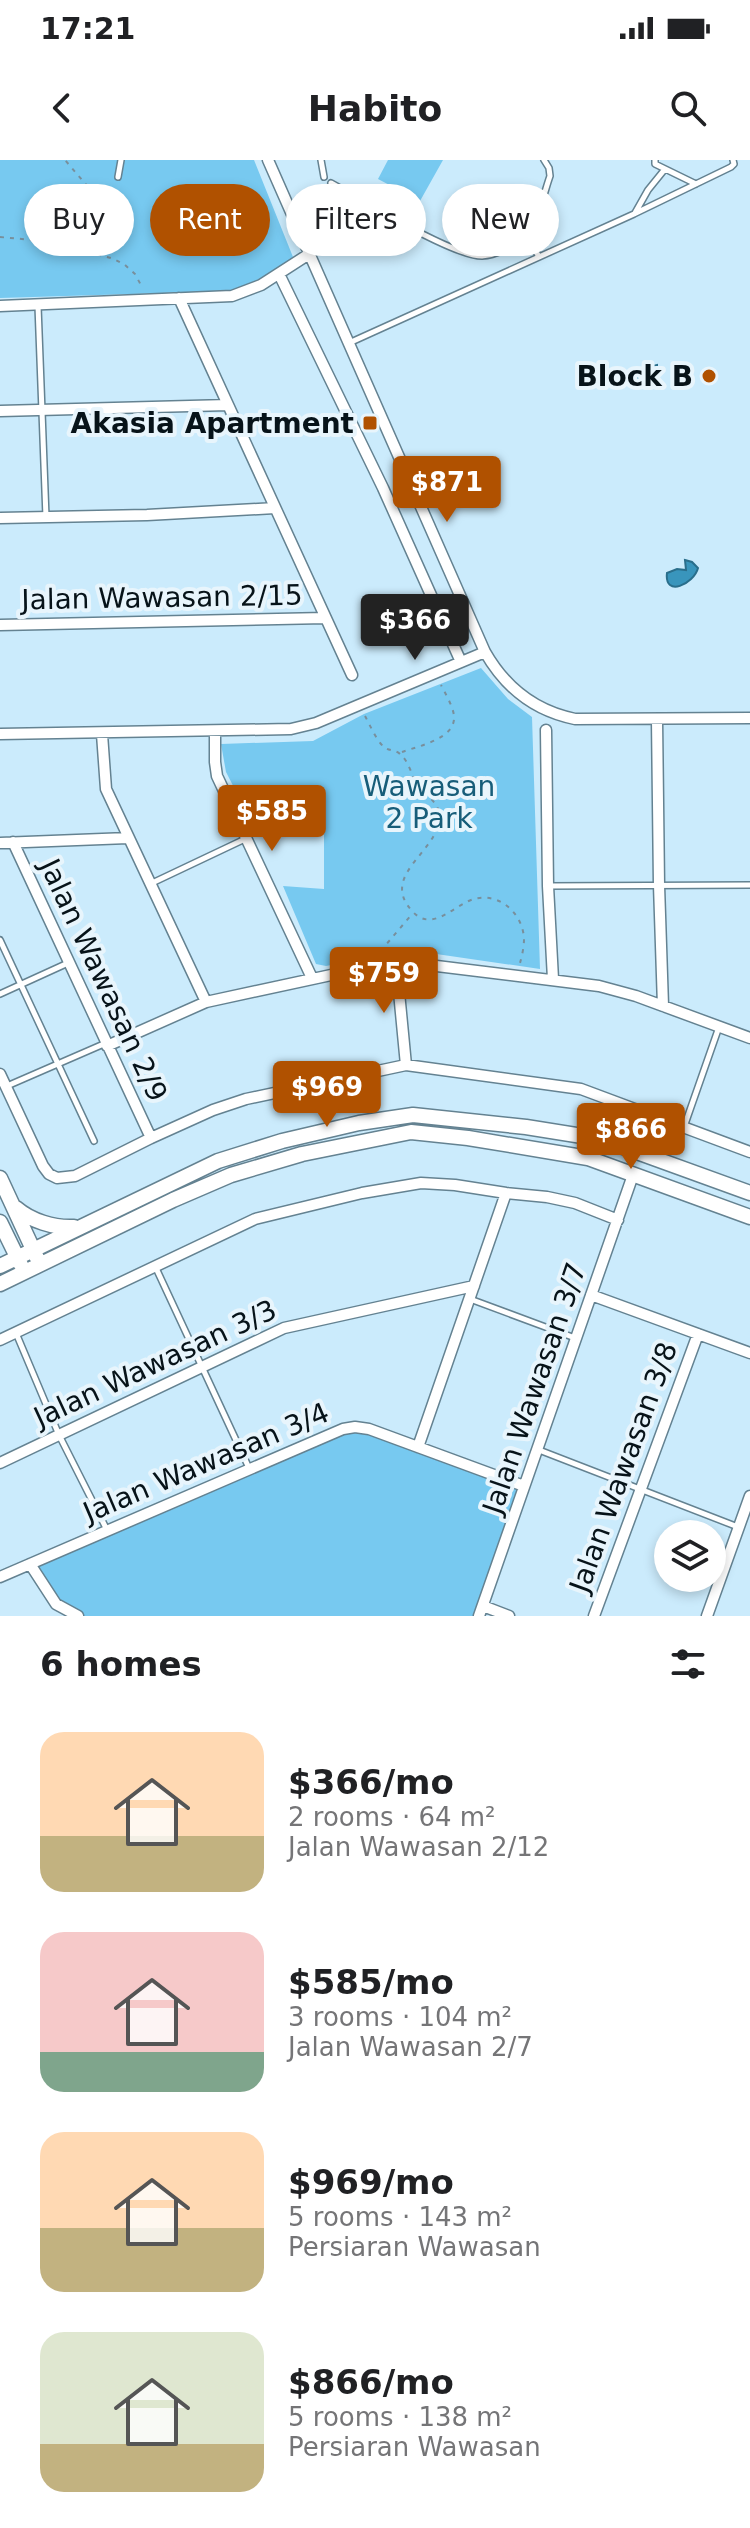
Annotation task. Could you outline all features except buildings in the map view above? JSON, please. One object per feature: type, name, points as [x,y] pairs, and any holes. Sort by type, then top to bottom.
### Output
[{"type":"main road","points":[[0,1266],[218,1161],[282,1141],[359,1123],[413,1115],[456,1118],[601,1139],[750,1193]]},
{"type":"main road","points":[[0,1284],[231,1175],[302,1154],[411,1132],[588,1158],[750,1217]]},
{"type":"main road","points":[[601,1139],[622,1157],[633,1175]]},
{"type":"main road","points":[[633,1175],[645,1166],[675,1167]]},
{"type":"main road","points":[[0,1178],[31,1250],[41,1265]]},
{"type":"main road","points":[[13,1205],[27,1217],[61,1227],[79,1227]]},
{"type":"main road","points":[[0,1222],[26,1273]]},
{"type":"street","points":[[268,160],[286,201]]},
{"type":"street","points":[[0,306],[232,296],[261,285],[306,256]]},
{"type":"street","points":[[310,256],[485,652],[504,681],[544,709],[575,719],[750,718]]},
{"type":"street","points":[[279,274],[383,488],[461,662]]},
{"type":"street","points":[[179,298],[352,675]]},
{"type":"street","points":[[0,411],[228,405]]},
{"type":"street","points":[[0,518],[275,508]]},
{"type":"street","name":"Jalan Wawasan 2/15","points":[[0,625],[325,618]]},
{"type":"street","points":[[0,734],[291,729],[316,723],[485,652]]},
{"type":"street","points":[[657,720],[663,1006]]},
{"type":"street","points":[[546,730],[553,979]]},
{"type":"street","points":[[215,731],[217,776],[312,978]]},
{"type":"street","points":[[102,734],[106,789],[206,1002]]},
{"type":"street","points":[[0,843],[128,838]]},
{"type":"street","name":"Jalan Wawasan 2/9","points":[[13,842],[151,1138]]},
{"type":"street","points":[[107,1044],[206,1002],[396,961],[599,986],[750,1038]]},
{"type":"street","points":[[396,961],[406,1065]]},
{"type":"street","points":[[0,1074],[43,1166],[57,1178],[75,1176],[213,1110],[246,1099],[406,1065],[581,1089],[750,1152]]},
{"type":"street","name":"Jalan Wawasan 3/7","points":[[481,1611],[633,1175]]},
{"type":"street","points":[[0,1340],[255,1219],[362,1193],[421,1183],[455,1185],[575,1203],[618,1220]]},
{"type":"street","points":[[418,1447],[506,1193]]},
{"type":"street","name":"Jalan Wawasan 3/3","points":[[0,1463],[297,1323],[474,1286]]},
{"type":"street","points":[[591,1295],[750,1353]]},
{"type":"street","name":"Jalan Wawasan 3/8","points":[[594,1616],[698,1334]]},
{"type":"street","name":"Jalan Wawasan 3/4","points":[[0,1577],[327,1434],[355,1427],[369,1429],[524,1486]]},
{"type":"street","points":[[707,1616],[750,1496]]},
{"type":"street","points":[[30,1564],[56,1604],[78,1616]]},
{"type":"street","points":[[481,1611],[509,1616]]},
{"type":"lane","points":[[118,177],[121,160]]},
{"type":"lane","points":[[321,160],[324,177]]},
{"type":"lane","points":[[544,160],[549,168],[547,184]]},
{"type":"lane","points":[[655,160],[655,164],[697,184]]},
{"type":"lane","points":[[349,343],[697,184],[731,167],[733,160]]},
{"type":"lane","points":[[634,214],[665,169]]},
{"type":"lane","points":[[331,183],[442,243]]},
{"type":"lane","points":[[38,306],[46,517]]},
{"type":"lane","points":[[150,884],[246,839]]},
{"type":"lane","points":[[548,886],[750,885]]},
{"type":"lane","points":[[0,940],[94,1141]]},
{"type":"lane","points":[[0,994],[69,963]]},
{"type":"lane","points":[[684,1127],[719,1026]]},
{"type":"lane","points":[[6,1087],[107,1044]]},
{"type":"lane","points":[[155,1266],[249,1468]]},
{"type":"lane","points":[[470,1299],[576,1338]]},
{"type":"lane","points":[[15,1332],[59,1435],[107,1530]]},
{"type":"lane","points":[[538,1449],[739,1527]]},
{"type":"path","points":[[65,160],[85,184]]},
{"type":"path","points":[[0,237],[24,240]]},
{"type":"path","points":[[104,256],[114,259],[135,274],[144,290]]},
{"type":"path","points":[[400,753],[441,737],[452,725],[454,715],[436,672]]},
{"type":"path","points":[[359,704],[382,746],[400,753],[418,786],[437,807],[433,839],[405,875],[402,889],[405,900],[413,913],[429,920],[475,899],[499,900],[508,906],[522,928],[524,942],[520,967]]},
{"type":"path","points":[[381,965],[384,947],[413,913]]},
{"type":"green space","points":[[0,160],[254,160],[264,184],[150,184],[150,256],[270,256],[270,200],[286,240],[286,256],[293,257],[259,282],[231,291],[0,298]]},
{"type":"green space","points":[[388,160],[443,160],[426,190],[426,184],[388,184],[378,179]]},
{"type":"green space","name":"Wawasan 2 Park","points":[[481,668],[508,699],[532,717],[540,969],[409,950],[326,966],[316,964],[283,886],[324,889],[324,817],[248,815],[226,772],[221,744],[313,741],[364,714]]},
{"type":"green space","points":[[355,1427],[524,1486],[477,1616],[78,1616],[66,1611],[30,1564]]},
{"type":"shaded area","points":[[657,365],[657,377],[649,388],[636,385],[629,379],[641,369]]},
{"type":"shaded area","points":[[685,560],[698,568],[695,574],[680,586],[670,585],[667,573],[686,570]]},
{"type":"place","name":"Block B","points":[[709,376]]},
{"type":"place","name":"Akasia Apartment","points":[[370,423]]}]
